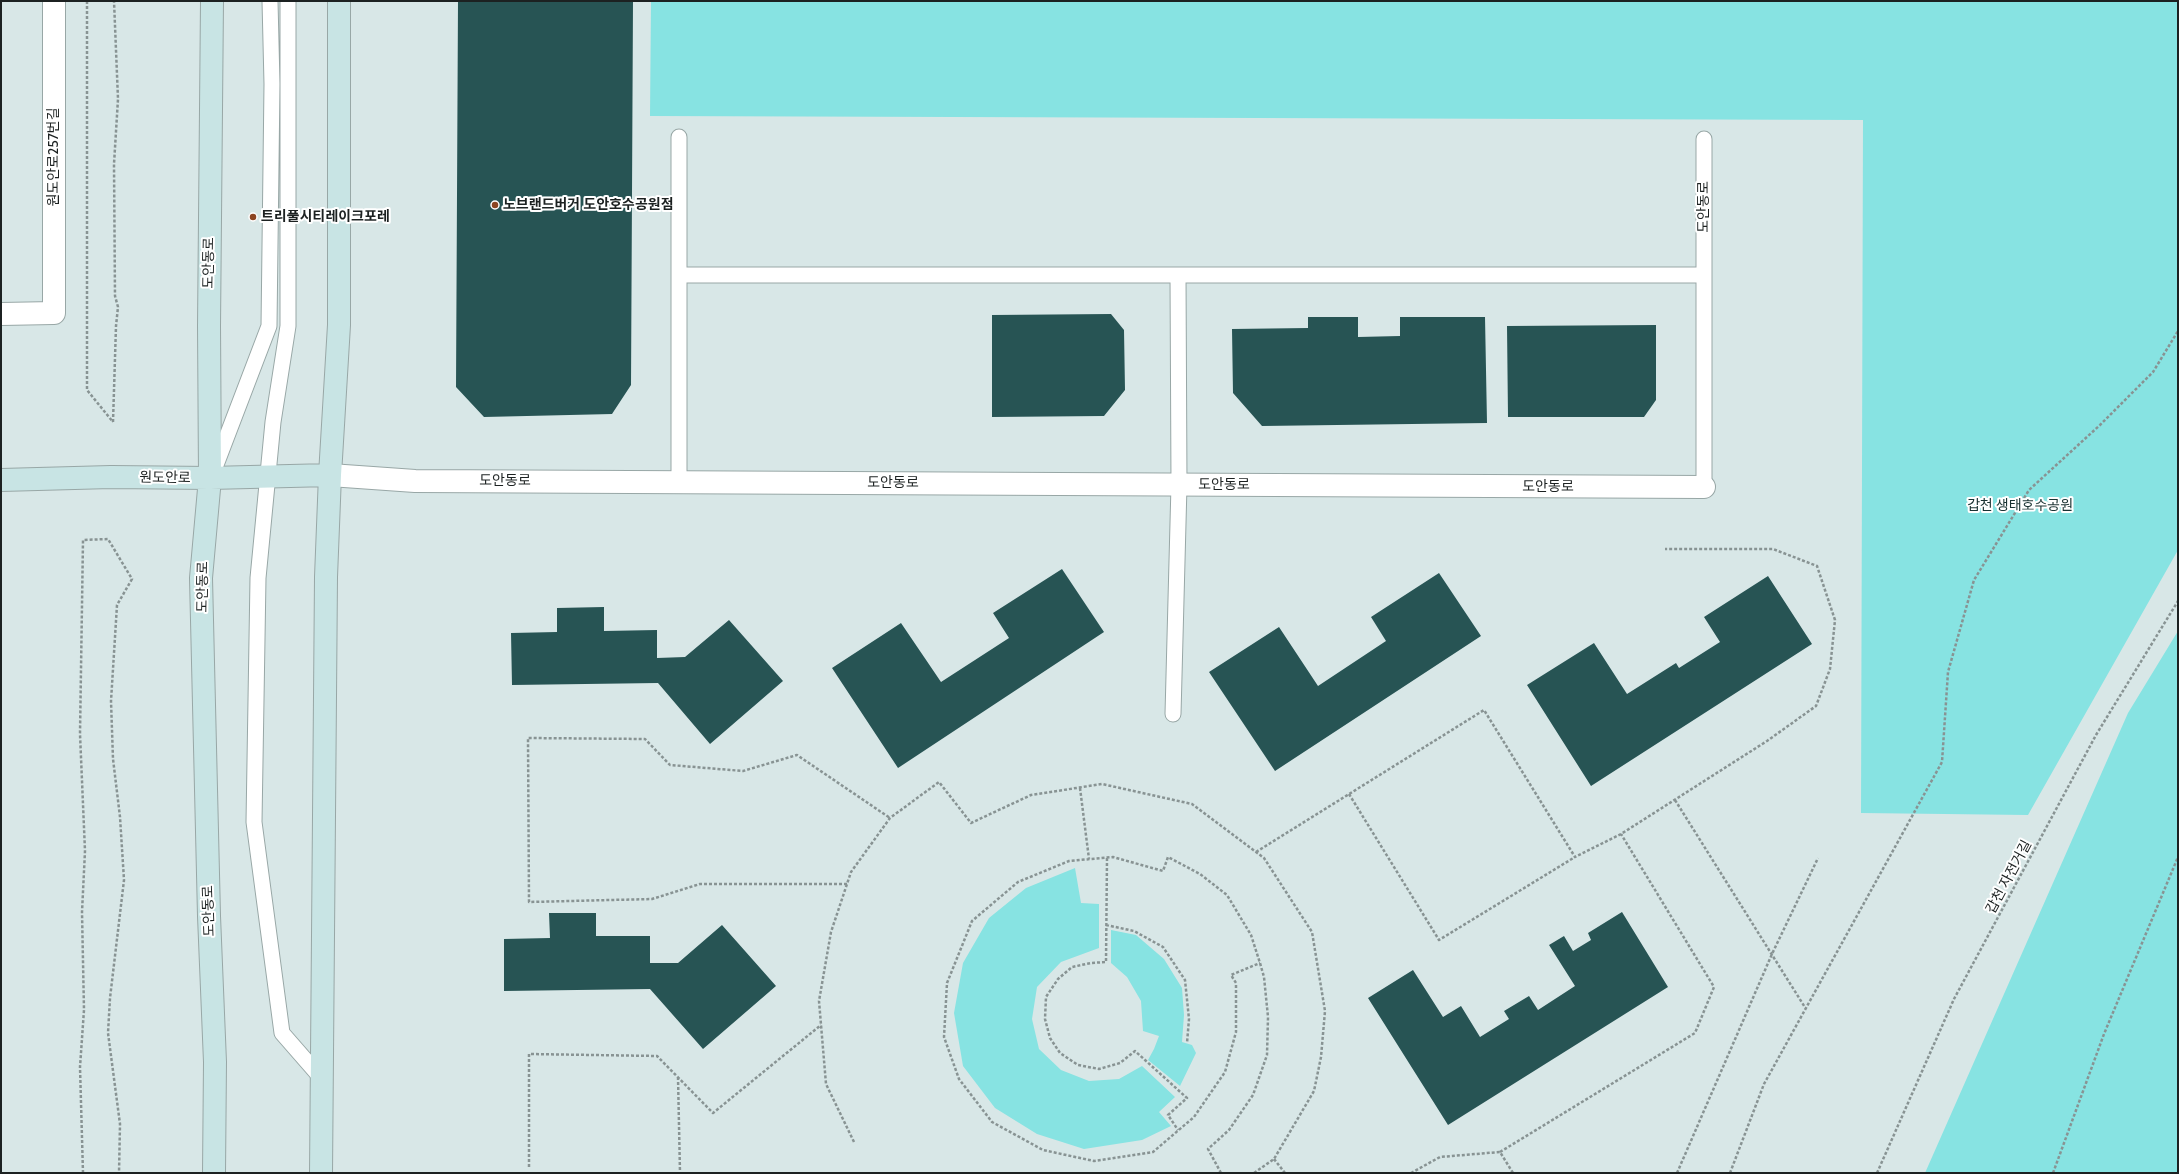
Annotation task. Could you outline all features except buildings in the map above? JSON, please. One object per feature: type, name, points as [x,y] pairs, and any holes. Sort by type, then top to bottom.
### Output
[{"type":"main road","name":"도안동로","points":[[212,1],[209,326],[210,478],[201,578],[209,916],[215,1062],[214,1173]]},
{"type":"main road","points":[[321,1173],[323,1080],[324,686],[330,475],[339,325],[339,1]]},
{"type":"main road","name":"원도안로","points":[[1,480],[111,477],[210,478],[330,475]]},
{"type":"street","name":"원도안로257번길","points":[[1,314],[54,313],[54,1]]},
{"type":"street","name":"도안동로","points":[[330,475],[415,481],[1704,487]]},
{"type":"lane","points":[[210,478],[270,326],[272,92],[270,1]]},
{"type":"lane","points":[[288,1],[288,326],[273,422],[256,605],[254,822],[282,1033],[323,1080]]},
{"type":"lane","points":[[680,137],[680,482]]},
{"type":"lane","name":"도안동로","points":[[1704,139],[1704,487]]},
{"type":"lane","points":[[680,275],[1704,275]]},
{"type":"lane","name":"도안동로","points":[[1178,275],[1179,484]]},
{"type":"lane","points":[[1172,714],[1179,484]]},
{"type":"path","points":[[86,1],[87,390],[113,422],[118,307],[115,296],[114,164],[118,99],[114,1]]},
{"type":"path","points":[[1730,1173],[1764,1084],[1942,762],[1948,672],[1974,580],[2029,490],[2100,425],[2153,372],[2178,331]]},
{"type":"path","points":[[83,1173],[80,1067],[84,1010],[82,912],[85,850],[80,734],[83,540],[108,539],[132,579],[117,605],[111,701],[112,759],[120,817],[124,880],[110,998],[108,1033],[120,1124],[119,1173]]},
{"type":"path","points":[[1349,794],[1439,940],[1575,857],[1621,834],[1767,741],[1816,706],[1830,669],[1835,620],[1817,566],[1773,549],[1665,549]]},
{"type":"path","name":"갑천 자전거길","points":[[1877,1173],[1954,999],[2096,735],[2178,601]]},
{"type":"path","points":[[1256,852],[1484,710],[1575,857]]},
{"type":"path","points":[[847,884],[700,884],[652,899],[529,902],[528,738],[646,739],[670,765],[743,771],[797,755],[890,818]]},
{"type":"path","points":[[854,1142],[826,1084],[819,1001],[831,932],[851,872],[890,818],[939,782],[971,823],[1031,795],[1102,784],[1192,804],[1264,858],[1312,932],[1325,1011],[1321,1057],[1314,1091],[1274,1159],[1254,1173]]},
{"type":"path","points":[[1080,788],[1089,860]]},
{"type":"path","points":[[1675,800],[1806,1009]]},
{"type":"path","points":[[1410,1173],[1440,1157],[1500,1152],[1696,1033],[1714,987],[1621,834]]},
{"type":"path","points":[[1221,1173],[1208,1149],[1229,1130],[1253,1096],[1267,1055],[1268,1017],[1264,977],[1260,963],[1250,935],[1227,895],[1200,874],[1168,857],[1163,871],[1113,857],[1069,861],[1018,882],[972,921],[947,983],[944,1037],[959,1079],[992,1122],[1043,1150],[1094,1161],[1153,1152],[1194,1117],[1225,1072],[1236,1032],[1236,983],[1232,975],[1260,963]]},
{"type":"path","points":[[2053,1173],[2104,1034],[2178,857]]},
{"type":"path","points":[[1107,858],[1106,962],[1072,967],[1058,979],[1046,997],[1045,1019],[1050,1038],[1060,1053],[1078,1065],[1099,1069],[1120,1063],[1135,1051],[1187,1098],[1168,1115],[1178,1130]]},
{"type":"path","points":[[1677,1173],[1772,954],[1818,858]]},
{"type":"path","points":[[1106,925],[1134,931],[1163,947],[1185,980],[1189,1019],[1187,1043]]},
{"type":"path","points":[[529,1167],[529,1054],[657,1056],[713,1113],[821,1024]]},
{"type":"path","points":[[678,1077],[680,1173]]},
{"type":"path","points":[[1500,1152],[1513,1173]]},
{"type":"path","points":[[1274,1159],[1285,1173]]},
{"type":"green space","name":"갑천 생태호수공원","points":[[651,1],[2178,1],[2178,550],[2028,815],[1861,813],[1863,120],[650,116]]},
{"type":"green space","points":[[2178,631],[2178,1173],[1925,1173],[2128,713]]},
{"type":"green space","points":[[1075,868],[1081,903],[1099,904],[1099,948],[1061,962],[1037,987],[1032,1019],[1039,1049],[1061,1070],[1089,1081],[1119,1079],[1142,1066],[1175,1097],[1159,1112],[1171,1126],[1142,1140],[1084,1149],[1037,1134],[995,1108],[963,1066],[954,1013],[963,963],[989,918],[1026,888]]},
{"type":"green space","points":[[1111,930],[1136,935],[1164,959],[1182,988],[1184,1015],[1182,1042],[1192,1045],[1196,1053],[1180,1086],[1148,1060],[1159,1036],[1143,1031],[1141,1001],[1127,977],[1111,963]]},
{"type":"place","name":"노브랜드버거 도안호수공원점","points":[[495,205]]},
{"type":"place","name":"트리풀시티레이크포레","points":[[253,217]]}]
